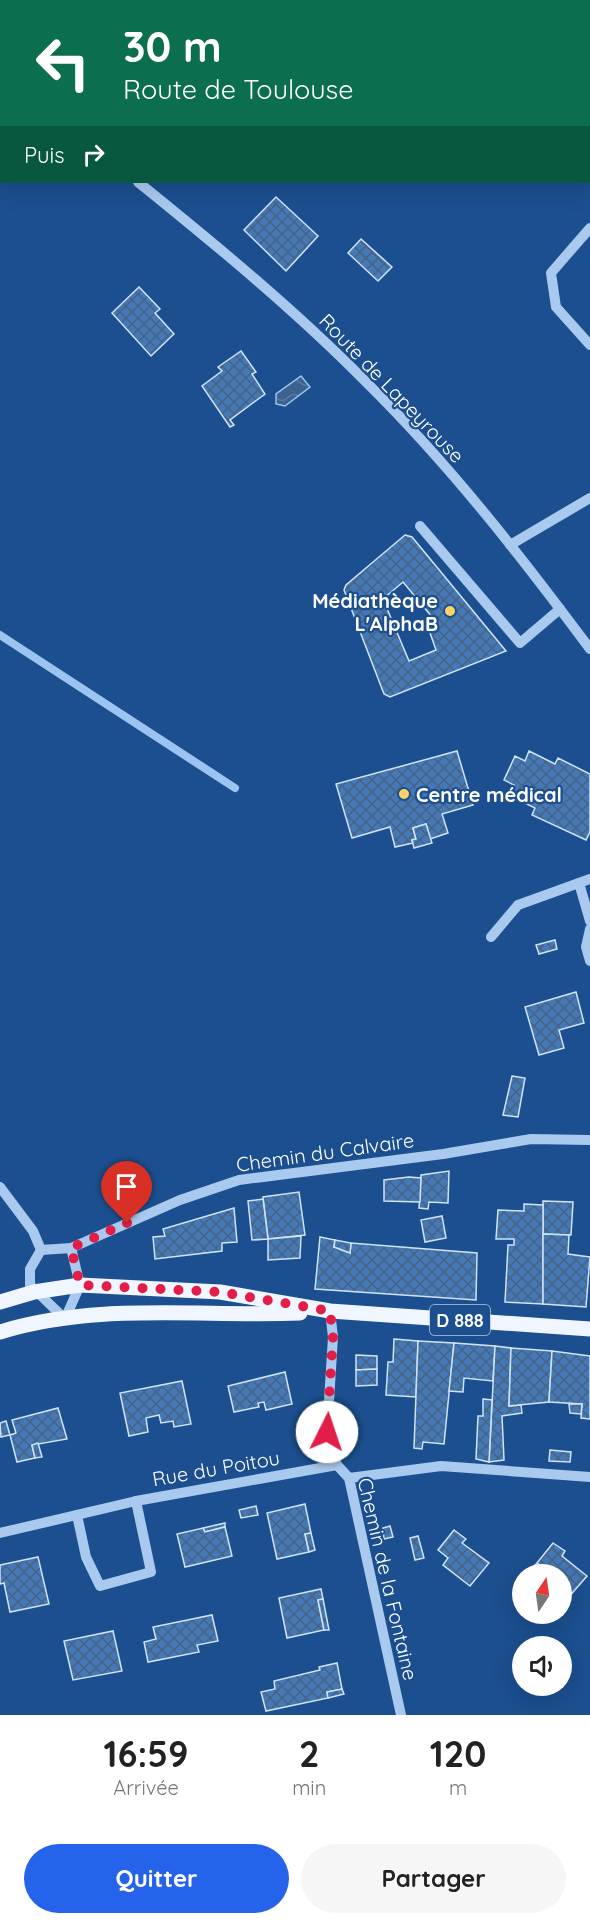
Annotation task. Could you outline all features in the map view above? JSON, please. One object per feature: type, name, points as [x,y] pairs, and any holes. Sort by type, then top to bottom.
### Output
[{"type":"main road","name":"D 888","points":[[0,1302],[34,1292],[80,1285],[220,1292],[330,1311],[590,1329]]},
{"type":"main road","name":"D 888","points":[[0,1332],[65,1319],[124,1313],[249,1315],[330,1311]]},
{"type":"street","name":"Route de Lapeyrouse","points":[[139,183],[176,212],[366,382],[457,481],[510,545],[590,649]]},
{"type":"street","points":[[590,228],[551,273],[556,307],[590,345]]},
{"type":"street","points":[[510,545],[590,498]]},
{"type":"street","points":[[420,526],[520,643],[560,609]]},
{"type":"street","points":[[491,937],[518,905],[590,879]]},
{"type":"street","points":[[579,883],[590,921]]},
{"type":"street","points":[[590,929],[586,947],[590,961]]},
{"type":"street","name":"Chemin du Calvaire","points":[[41,1250],[71,1248],[180,1200],[239,1180],[443,1154],[531,1139],[590,1140]]},
{"type":"street","points":[[0,1187],[33,1231],[41,1250],[30,1269],[30,1285],[34,1292],[65,1319],[80,1285],[71,1248]]},
{"type":"street","name":"Chemin de la Fontaine","points":[[330,1311],[333,1337],[327,1432],[337,1465],[349,1478],[401,1715]]},
{"type":"street","name":"Rue du Poitou","points":[[0,1533],[136,1501],[337,1465]]},
{"type":"street","points":[[349,1478],[441,1466],[590,1477]]},
{"type":"street","name":"Rue du Poitou","points":[[77,1515],[86,1557],[100,1586],[152,1572],[136,1501]]},
{"type":"water","points":[[301,376],[310,387],[285,406],[276,404],[276,394]]},
{"type":"building","points":[[276,197],[318,236],[286,271],[244,230]]},
{"type":"building","points":[[361,239],[392,267],[378,281],[348,253]]},
{"type":"building","points":[[139,287],[160,309],[155,313],[174,334],[151,356],[112,313]]},
{"type":"building","points":[[241,351],[256,372],[252,374],[265,394],[230,420],[234,425],[230,427],[202,386],[222,371],[218,367]]},
{"type":"building","name":"Médiathèque L'AlphaB","points":[[405,535],[412,537],[506,651],[390,697],[384,694],[344,590],[346,585]],"holes":[[[403,582],[437,623],[429,630],[436,650],[409,661],[383,599]]]},
{"type":"building","name":"Centre médical","points":[[457,751],[473,805],[442,814],[448,833],[430,839],[426,824],[413,828],[416,839],[412,840],[413,843],[395,847],[390,827],[352,838],[336,784]]},
{"type":"building","points":[[529,751],[555,764],[558,758],[590,774],[590,832],[586,840],[532,815],[535,808],[509,795],[514,785],[504,780],[515,756],[525,761]]},
{"type":"building","points":[[426,824],[432,843],[414,848],[412,840],[416,839],[413,828]]},
{"type":"building","points":[[555,940],[557,949],[539,954],[536,945]]},
{"type":"building","points":[[576,992],[584,1023],[559,1030],[564,1048],[539,1055],[525,1007]]},
{"type":"building","points":[[512,1076],[525,1078],[518,1117],[503,1115]]},
{"type":"building","points":[[449,1171],[448,1203],[429,1202],[428,1209],[419,1208],[421,1175]]},
{"type":"building","points":[[421,1178],[420,1202],[384,1201],[384,1180]]},
{"type":"building","points":[[299,1192],[305,1235],[268,1239],[263,1197]]},
{"type":"building","points":[[263,1199],[268,1239],[252,1240],[248,1201]]},
{"type":"building","points":[[543,1201],[573,1202],[571,1235],[543,1234]]},
{"type":"building","points":[[524,1204],[543,1205],[543,1304],[505,1302],[508,1245],[514,1245],[514,1239],[496,1239],[498,1210],[524,1211]]},
{"type":"building","points":[[234,1208],[237,1242],[222,1243],[222,1251],[155,1259],[153,1237],[165,1236],[163,1229]]},
{"type":"building","points":[[442,1216],[446,1238],[425,1242],[421,1220]]},
{"type":"building","points":[[543,1234],[569,1235],[568,1254],[590,1257],[586,1307],[543,1304]]},
{"type":"building","points":[[301,1236],[300,1258],[268,1260],[268,1239]]},
{"type":"building","points":[[320,1237],[335,1240],[334,1247],[350,1253],[351,1243],[477,1253],[476,1300],[315,1289]]},
{"type":"building","points":[[335,1240],[351,1243],[350,1253],[334,1247]]},
{"type":"building","points":[[394,1339],[418,1341],[416,1397],[386,1395],[388,1362],[393,1362]]},
{"type":"building","points":[[418,1341],[454,1343],[444,1444],[423,1442],[422,1449],[414,1448]]},
{"type":"building","points":[[454,1343],[495,1346],[493,1381],[464,1378],[463,1392],[449,1391]]},
{"type":"building","points":[[495,1346],[511,1348],[509,1406],[521,1405],[522,1413],[502,1416],[504,1460],[489,1462]]},
{"type":"building","points":[[511,1348],[552,1351],[549,1402],[509,1406]]},
{"type":"building","points":[[552,1351],[590,1356],[590,1419],[581,1418],[582,1404],[549,1402]]},
{"type":"building","points":[[356,1355],[377,1356],[377,1369],[356,1370]]},
{"type":"building","points":[[377,1369],[377,1385],[356,1386],[356,1370]]},
{"type":"building","points":[[285,1372],[292,1404],[266,1410],[264,1402],[258,1403],[259,1407],[234,1412],[228,1386]]},
{"type":"building","points":[[182,1381],[191,1424],[174,1427],[173,1421],[161,1423],[159,1415],[146,1418],[148,1432],[129,1436],[120,1393]]},
{"type":"building","points":[[483,1399],[492,1400],[489,1462],[476,1459],[478,1416],[483,1416]]},
{"type":"building","points":[[569,1404],[582,1404],[581,1414],[570,1413]]},
{"type":"building","points":[[58,1408],[67,1439],[32,1445],[35,1458],[17,1462],[10,1435],[16,1433],[12,1420]]},
{"type":"building","points":[[6,1421],[10,1435],[1,1437],[0,1423]]},
{"type":"building","points":[[38,1443],[42,1457],[35,1458],[32,1445]]},
{"type":"building","points":[[550,1450],[571,1452],[570,1462],[549,1461]]},
{"type":"building","points":[[305,1504],[311,1533],[305,1534],[309,1552],[277,1559],[267,1513]]},
{"type":"building","points":[[256,1506],[258,1515],[241,1518],[239,1510]]},
{"type":"building","points":[[225,1523],[225,1527],[205,1532],[203,1528]]},
{"type":"building","points":[[390,1526],[393,1537],[384,1539],[383,1528]]},
{"type":"building","points":[[225,1527],[232,1556],[185,1567],[177,1534],[203,1528],[205,1532]]},
{"type":"building","points":[[454,1530],[466,1539],[462,1543],[489,1563],[470,1586],[443,1565],[448,1558],[438,1550]]},
{"type":"building","points":[[311,1533],[315,1550],[309,1552],[305,1534]]},
{"type":"building","points":[[418,1536],[424,1558],[415,1560],[410,1538]]},
{"type":"building","points":[[553,1543],[565,1551],[562,1556],[572,1564],[538,1564]]},
{"type":"building","points":[[38,1557],[49,1604],[10,1612],[4,1583],[0,1584],[0,1565]]},
{"type":"building","points":[[572,1564],[587,1576],[572,1593]]},
{"type":"building","points":[[321,1589],[323,1599],[318,1600],[324,1630],[287,1638],[279,1598]]},
{"type":"building","points":[[323,1599],[329,1630],[324,1630],[318,1600]]},
{"type":"building","points":[[212,1615],[218,1641],[197,1645],[199,1652],[148,1662],[144,1642],[156,1639],[153,1627]]},
{"type":"building","points":[[113,1631],[122,1671],[73,1680],[64,1641]]},
{"type":"building","points":[[337,1663],[342,1689],[327,1692],[328,1698],[266,1711],[261,1692],[275,1689],[274,1681],[320,1670],[319,1667]]},
{"type":"building","points":[[342,1689],[344,1694],[328,1698],[327,1692]]},
{"type":"waterway","points":[[0,635],[235,788]]},
{"type":"place","name":"Médiathèque L'AlphaB","points":[[450,611]]},
{"type":"place","name":"Centre médical","points":[[404,794]]},
{"type":"route","points":[[127,1223],[71,1248],[80,1285],[220,1292],[330,1311],[333,1337],[327,1432]]}]
